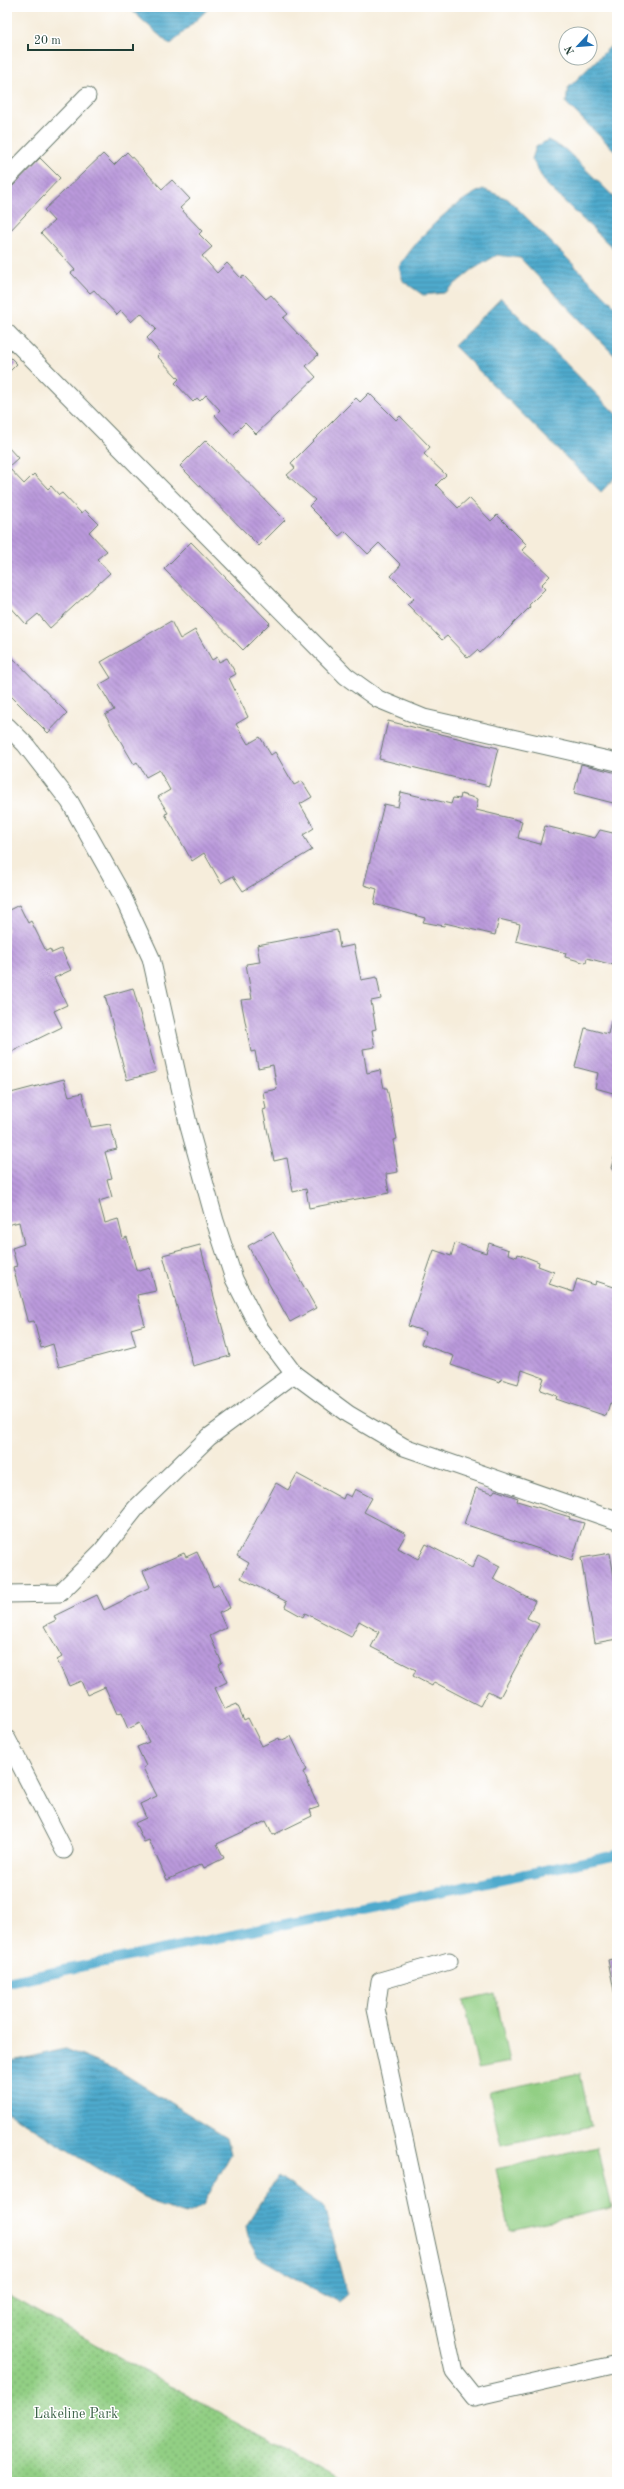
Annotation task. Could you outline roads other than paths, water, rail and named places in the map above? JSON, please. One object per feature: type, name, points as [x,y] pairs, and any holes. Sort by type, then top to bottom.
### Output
[{"type":"lane","points":[[7,178],[87,96]]},
{"type":"lane","points":[[7,333],[346,676],[378,699],[424,718],[617,762]]},
{"type":"lane","points":[[7,726],[25,744],[70,802],[121,893],[151,958],[188,1123],[215,1221],[234,1279],[258,1326],[294,1374],[348,1414],[404,1447],[617,1521]]},
{"type":"lane","points":[[7,1594],[60,1593],[102,1551],[136,1508],[209,1437],[294,1374]]},
{"type":"lane","points":[[7,1739],[64,1850]]},
{"type":"lane","points":[[449,1961],[380,1981],[376,2009],[454,2372],[474,2397],[617,2364]]},
{"type":"water","points":[[128,7],[210,7],[170,45]]},
{"type":"water","points":[[617,40],[617,153],[566,103],[568,88],[590,66],[598,66],[598,59]]},
{"type":"water","points":[[548,140],[566,150],[617,200],[617,252],[545,183],[532,159],[536,147]]},
{"type":"water","points":[[483,189],[508,199],[617,308],[617,358],[520,258],[497,255],[472,270],[444,293],[423,295],[403,281],[399,267],[425,233],[458,204]]},
{"type":"water","points":[[501,298],[617,415],[617,475],[601,492],[454,346]]},
{"type":"water","points":[[65,2049],[119,2071],[227,2138],[231,2154],[203,2205],[186,2214],[154,2204],[7,2112],[7,2062]]},
{"type":"water","points":[[278,2176],[324,2208],[347,2294],[338,2302],[258,2257],[249,2241],[246,2226]]},
{"type":"waterway","points":[[7,1982],[617,1855]]},
{"type":"park label","name":"Lakeline Park","points":[[76,2413]]}]
